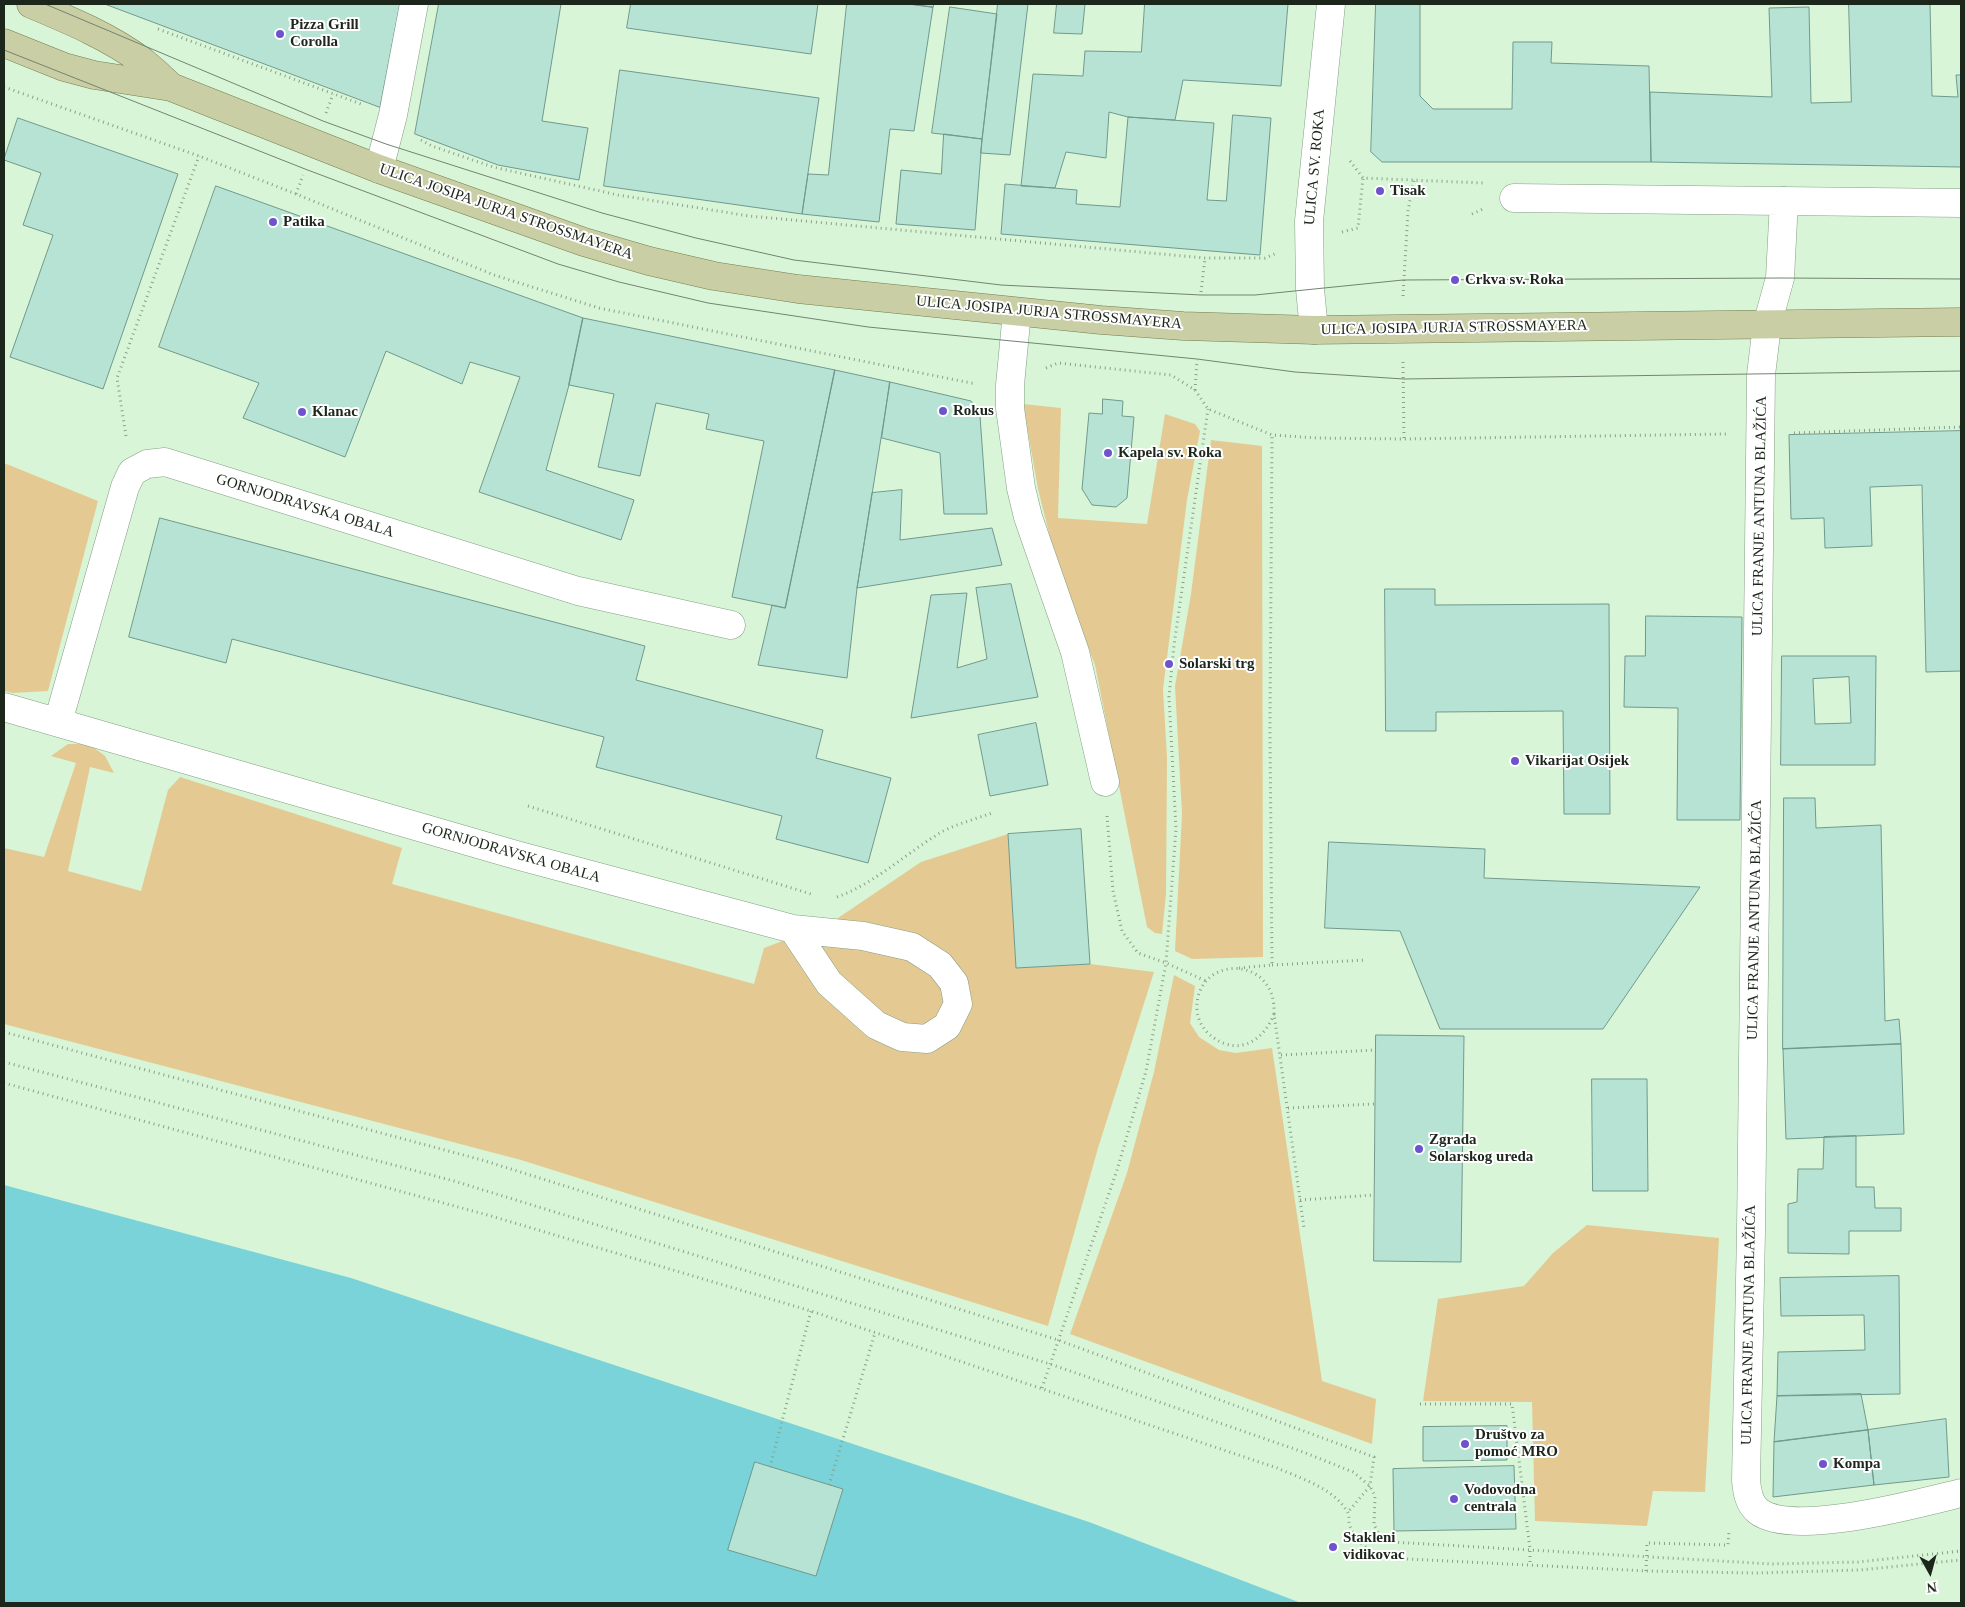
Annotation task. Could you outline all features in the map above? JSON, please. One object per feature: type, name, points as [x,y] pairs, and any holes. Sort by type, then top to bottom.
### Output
[{"type":"main road","name":"ULICA JOSIPA JURJA STROSSMAYERA","points":[[31,4],[84,26],[116,44],[143,62],[171,87]]},
{"type":"main road","name":"ULICA JOSIPA JURJA STROSSMAYERA","points":[[4,43],[64,67],[94,75],[171,87],[380,169],[584,242],[649,261],[714,276],[798,289],[1016,312],[1184,326],[1314,330],[1961,322]]},
{"type":"street","points":[[380,169],[393,115],[414,4]]},
{"type":"street","name":"ULICA SV. ROKA","points":[[1314,330],[1308,241],[1331,4]]},
{"type":"street","points":[[1514,198],[1961,203]]},
{"type":"street","name":"ULICA FRANJE ANTUNA BLAŽIĆA","points":[[1759,1512],[1752,1505],[1747,1494],[1746,1480],[1762,434],[1761,375],[1767,325],[1780,278],[1784,201]]},
{"type":"street","points":[[1016,312],[1010,408],[1021,488],[1028,517],[1075,652],[1105,782]]},
{"type":"street","name":"GORNJODRAVSKA OBALA","points":[[132,472],[147,464],[165,462],[578,591],[731,625]]},
{"type":"street","points":[[58,722],[125,487],[132,472]]},
{"type":"street","name":"GORNJODRAVSKA OBALA","points":[[4,708],[516,855],[793,930],[863,936],[912,947],[940,965],[954,983],[958,1004],[947,1026],[927,1039],[902,1037],[876,1025],[829,983],[793,930]]},
{"type":"street","points":[[1759,1512],[1780,1519],[1825,1519],[1900,1508],[1961,1493]]},
{"type":"path","points":[[156,28],[393,115],[408,133],[432,146],[493,167],[618,195],[749,216],[1205,258],[1265,258],[1308,241],[1358,228],[1363,178],[1348,158]]},
{"type":"path","points":[[4,87],[199,156],[494,275],[599,308],[981,385],[1010,385],[1030,374],[1058,363],[1171,375],[1195,390],[1208,409],[1272,435],[1317,438],[1404,439],[1762,434],[1961,427]]},
{"type":"path","points":[[132,472],[118,378],[199,156]]},
{"type":"path","points":[[1363,178],[1489,183]]},
{"type":"path","points":[[1042,1388],[1117,1170],[1146,1071],[1166,962],[1176,829],[1169,697],[1174,645],[1208,409]]},
{"type":"path","points":[[1272,435],[1270,738],[1272,966]]},
{"type":"path","points":[[1105,782],[1113,891],[1122,931],[1138,952],[1166,962],[1206,981]]},
{"type":"path","points":[[528,806],[816,896]]},
{"type":"path","points":[[836,898],[852,892],[883,873],[936,835],[992,813]]},
{"type":"path","points":[[1274,1014],[1270,1025],[1263,1035],[1253,1042],[1242,1045],[1230,1045],[1209,1035],[1201,1026],[1197,1014],[1198,997],[1206,981],[1216,973],[1227,968],[1366,960]]},
{"type":"path","points":[[1239,968],[1252,971],[1263,978],[1270,989],[1274,1001],[1274,1014],[1304,1228]]},
{"type":"path","points":[[4,1032],[482,1160],[1058,1340],[1374,1457],[1370,1486],[1348,1512]]},
{"type":"path","points":[[1281,1056],[1376,1050]]},
{"type":"path","points":[[4,1062],[454,1181],[1050,1364],[1303,1452],[1353,1472],[1370,1486],[1375,1496],[1374,1525],[1381,1537],[1392,1542],[1772,1564],[1858,1562],[1961,1551]]},
{"type":"path","points":[[4,1083],[492,1216],[810,1311],[1277,1468],[1314,1485],[1335,1498],[1348,1512],[1350,1526],[1356,1537],[1370,1552],[1387,1558],[1646,1571],[1755,1573],[1859,1570],[1961,1560]]},
{"type":"path","points":[[1288,1108],[1375,1104]]},
{"type":"path","points":[[1300,1200],[1374,1195]]},
{"type":"path","points":[[770,1467],[810,1311]]},
{"type":"path","points":[[829,1485],[875,1333]]},
{"type":"path","points":[[1420,1404],[1512,1404],[1530,1549],[1530,1566]]},
{"type":"path","points":[[1646,1571],[1647,1542],[1728,1545],[1729,1515],[1759,1512]]},
{"type":"shaded area","points":[[1023,404],[1061,408],[1058,518],[1147,524],[1165,414],[1195,424],[1200,431],[1187,500],[1163,689],[1167,758],[1166,894],[1162,934],[1155,933],[1147,927],[1095,665],[1059,573],[1038,489]]},
{"type":"shaded area","points":[[1211,440],[1262,446],[1263,957],[1192,959],[1175,951],[1182,814],[1175,686],[1191,594]]},
{"type":"shaded area","points":[[4,463],[98,501],[48,691],[13,693],[4,691]]},
{"type":"shaded area","points":[[68,744],[89,744],[105,756],[114,773],[90,767],[68,871],[141,891],[168,790],[180,777],[402,848],[392,884],[754,984],[764,948],[832,922],[921,862],[1008,834],[1016,968],[1090,964],[1154,972],[1098,1148],[1048,1326],[521,1160],[4,1024],[4,848],[44,857],[76,763],[51,756]]},
{"type":"shaded area","points":[[1174,975],[1195,986],[1190,1023],[1199,1037],[1219,1050],[1236,1053],[1272,1048],[1322,1381],[1376,1399],[1372,1444],[1070,1334],[1127,1173],[1154,1072]]},
{"type":"shaded area","points":[[1587,1225],[1719,1238],[1705,1492],[1653,1491],[1647,1526],[1535,1521],[1532,1402],[1423,1401],[1438,1299],[1524,1286],[1553,1253]]},
{"type":"water","points":[[4,1185],[351,1278],[1089,1522],[1301,1603],[4,1603]]},
{"type":"building","points":[[105,4],[400,4],[380,107]]},
{"type":"building","points":[[439,4],[561,4],[542,121],[588,128],[579,180],[498,165],[415,134]]},
{"type":"building","points":[[631,4],[818,4],[811,54],[627,28]]},
{"type":"building","points":[[847,4],[909,4],[933,7],[914,131],[890,129],[879,222],[802,214],[808,174],[828,175]]},
{"type":"building","points":[[909,4],[934,4],[933,7]]},
{"type":"building","points":[[998,4],[1028,4],[1010,155],[981,153]]},
{"type":"building","points":[[1057,4],[1085,4],[1082,34],[1054,33]]},
{"type":"building","points":[[1145,4],[1288,4],[1281,86],[1183,80],[1175,120],[1128,117],[1109,112],[1106,158],[1066,152],[1055,188],[1021,186],[1033,74],[1083,76],[1085,51],[1141,52]]},
{"type":"building","points":[[1376,4],[1420,4],[1420,96],[1433,109],[1512,109],[1513,42],[1552,42],[1551,63],[1649,66],[1651,162],[1382,162],[1371,152]]},
{"type":"building","points":[[1849,4],[1930,4],[1932,96],[1958,97],[1956,75],[1961,75],[1961,167],[1651,162],[1650,92],[1772,97],[1769,8],[1809,7],[1811,103],[1851,102]]},
{"type":"building","points":[[950,7],[997,14],[982,139],[932,133]]},
{"type":"building","points":[[620,70],[819,98],[802,214],[604,186]]},
{"type":"building","points":[[1233,115],[1271,118],[1260,255],[1001,234],[1005,184],[1077,190],[1076,204],[1120,207],[1128,117],[1214,123],[1207,200],[1226,201]]},
{"type":"building","points":[[18,118],[178,174],[103,389],[10,357],[53,235],[23,225],[41,173],[4,160]]},
{"type":"building","points":[[944,134],[982,139],[975,230],[896,224],[901,170],[941,174]]},
{"type":"building","points":[[216,186],[583,318],[569,385],[546,470],[634,500],[621,540],[479,492],[520,377],[470,362],[462,384],[386,351],[345,457],[243,418],[259,383],[159,347]]},
{"type":"building","points":[[583,318],[835,370],[785,608],[732,597],[764,441],[706,429],[709,414],[656,403],[640,476],[598,467],[614,394],[569,385]]},
{"type":"building","points":[[835,370],[890,382],[857,588],[847,678],[758,665],[772,605],[785,608]]},
{"type":"building","points":[[890,382],[971,401],[980,416],[987,514],[944,514],[940,453],[882,438]]},
{"type":"building","name":"Kapela sv. Roka","points":[[1103,399],[1123,401],[1122,416],[1134,417],[1127,498],[1116,507],[1092,505],[1082,489],[1089,413],[1102,414]]},
{"type":"building","points":[[1961,431],[1961,671],[1926,672],[1922,485],[1870,487],[1872,546],[1825,548],[1824,518],[1791,519],[1789,435]]},
{"type":"building","points":[[902,490],[900,540],[992,528],[1002,565],[857,588],[872,493]]},
{"type":"building","points":[[160,518],[645,646],[636,680],[823,730],[816,758],[891,778],[868,863],[776,839],[782,816],[596,767],[604,737],[232,639],[226,663],[129,637]]},
{"type":"building","points":[[1011,584],[1038,697],[911,718],[931,595],[967,593],[957,668],[987,659],[976,588]]},
{"type":"building","points":[[1385,589],[1435,589],[1435,605],[1609,604],[1610,814],[1564,814],[1563,711],[1436,712],[1436,731],[1386,731]]},
{"type":"building","points":[[1646,616],[1742,617],[1740,820],[1677,820],[1678,708],[1624,707],[1625,656],[1645,656]]},
{"type":"building","points":[[1782,656],[1876,656],[1875,765],[1781,765]],"holes":[[[1849,677],[1851,723],[1815,724],[1813,679]]]},
{"type":"building","points":[[1036,723],[1048,785],[990,796],[978,735]]},
{"type":"building","points":[[1784,798],[1815,798],[1816,828],[1881,825],[1885,1021],[1899,1019],[1901,1044],[1783,1049]]},
{"type":"building","points":[[1081,829],[1090,964],[1016,968],[1008,834]]},
{"type":"building","points":[[1329,842],[1485,849],[1484,878],[1700,887],[1603,1029],[1440,1029],[1400,931],[1325,928]]},
{"type":"building","name":"Zgrada Solarskog ureda","points":[[1376,1035],[1464,1036],[1461,1262],[1374,1261]]},
{"type":"building","points":[[1901,1044],[1904,1134],[1786,1139],[1783,1049]]},
{"type":"building","points":[[1592,1079],[1647,1079],[1648,1191],[1593,1191]]},
{"type":"building","points":[[1856,1136],[1856,1187],[1874,1187],[1875,1208],[1901,1208],[1901,1231],[1849,1231],[1849,1254],[1788,1253],[1788,1204],[1797,1202],[1798,1169],[1823,1169],[1824,1137]]},
{"type":"building","points":[[1899,1276],[1900,1394],[1777,1396],[1778,1352],[1865,1350],[1864,1315],[1781,1316],[1780,1278]]},
{"type":"building","points":[[1861,1394],[1868,1430],[1774,1442],[1777,1396]]},
{"type":"building","points":[[1946,1419],[1949,1477],[1874,1485],[1868,1430]]},
{"type":"building","name":"Društvo za pomoć MRO","points":[[1507,1426],[1507,1460],[1423,1461],[1423,1427]]},
{"type":"building","name":"Kompa","points":[[1868,1430],[1874,1485],[1773,1497],[1774,1442]]},
{"type":"building","points":[[755,1462],[843,1489],[816,1576],[728,1550]]},
{"type":"building","name":"Vodovodna centrala","points":[[1514,1466],[1516,1529],[1394,1531],[1393,1469]]},
{"type":"tram line","points":[[45,4],[323,121],[386,144],[602,213],[696,238],[794,260],[1001,285],[1201,295],[1255,295],[1403,280],[1961,279]]},
{"type":"tram line","points":[[4,50],[305,169],[558,264],[619,282],[708,303],[868,327],[1197,359],[1295,372],[1404,379],[1961,371]]},
{"type":"place","name":"Pizza Grill Corolla","points":[[280,34]]},
{"type":"place","name":"Tisak","points":[[1380,191]]},
{"type":"place","name":"Patika","points":[[273,222]]},
{"type":"place","name":"Crkva sv. Roka","points":[[1455,280]]},
{"type":"place","name":"Rokus","points":[[943,411]]},
{"type":"place","name":"Klanac","points":[[302,412]]},
{"type":"place","name":"Kapela sv. Roka","points":[[1108,453]]},
{"type":"place","name":"Solarski trg","points":[[1169,664]]},
{"type":"place","name":"Vikarijat Osijek","points":[[1515,761]]},
{"type":"place","name":"Zgrada Solarskog ureda","points":[[1419,1149]]},
{"type":"place","name":"Društvo za pomoć MRO","points":[[1465,1444]]},
{"type":"place","name":"Kompa","points":[[1823,1464]]},
{"type":"place","name":"Vodovodna centrala","points":[[1454,1499]]},
{"type":"place","name":"Stakleni vidikovac","points":[[1333,1547]]}]
